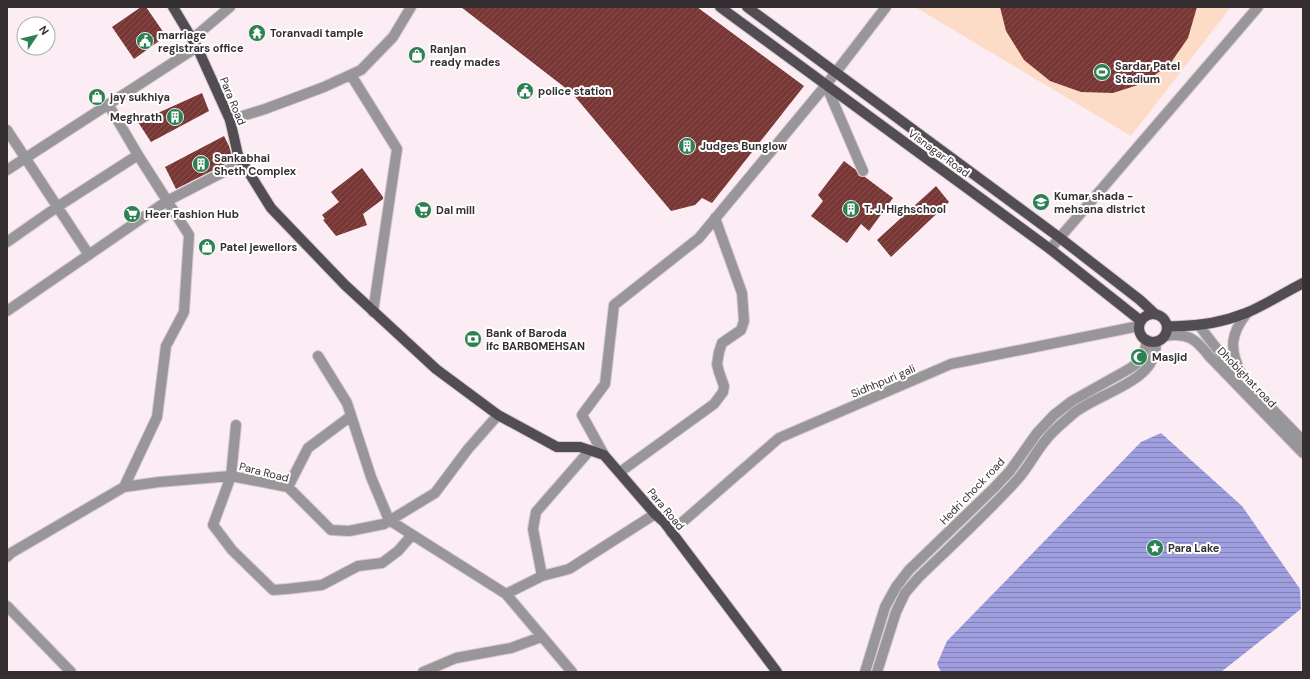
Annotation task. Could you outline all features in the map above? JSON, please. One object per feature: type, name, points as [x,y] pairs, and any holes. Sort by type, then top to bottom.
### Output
[{"type":"main road","name":"Para Road","points":[[173,7],[195,43],[230,120],[238,155],[271,208],[344,285],[436,369],[498,415],[557,447],[580,447],[604,455],[655,514],[664,522],[772,670]]},
{"type":"main road","name":"Visnagar Road","points":[[720,7],[1050,250],[1140,323]]},
{"type":"main road","name":"Visnagar Road","points":[[747,7],[1060,238],[1140,300],[1155,314]]},
{"type":"main road","points":[[1167,326],[1199,325],[1224,321],[1247,313],[1303,283]]},
{"type":"main road","points":[[1149,314],[1155,314],[1165,320],[1167,331],[1156,339],[1141,334],[1140,323],[1144,317],[1149,314]]},
{"type":"street","points":[[7,170],[108,104],[195,43],[230,7]]},
{"type":"street","points":[[230,120],[265,109],[324,87],[361,70],[393,37],[411,7]]},
{"type":"street","points":[[604,455],[582,415],[605,384],[614,305],[699,238],[826,85],[886,7]]},
{"type":"street","points":[[1050,250],[1258,7]]},
{"type":"street","points":[[351,75],[397,149],[374,312]]},
{"type":"street","points":[[826,85],[863,171]]},
{"type":"street","points":[[108,104],[138,155],[189,235],[184,312],[166,346],[157,417],[124,487]]},
{"type":"street","points":[[7,130],[89,255]]},
{"type":"street","points":[[7,242],[138,155]]},
{"type":"street","points":[[7,311],[167,201],[242,162]]},
{"type":"street","points":[[620,472],[714,404],[723,392],[724,386],[718,372],[717,364],[719,352],[722,343],[741,330],[744,321],[742,293],[715,218]]},
{"type":"street","points":[[1244,379],[1232,345],[1239,322],[1247,313]]},
{"type":"street","name":"Sidhhpuri gali","points":[[670,532],[779,438],[951,364],[1140,323]]},
{"type":"street","name":"Dhobighat road","points":[[1199,325],[1209,340],[1303,441]]},
{"type":"street","name":"Dhobighat road","points":[[1156,339],[1172,335],[1182,335],[1193,339],[1303,453]]},
{"type":"street","name":"Hedri chock road","points":[[865,672],[886,607],[896,587],[909,570],[1005,477],[1037,433],[1054,415],[1072,400],[1138,364],[1156,339]]},
{"type":"street","name":"Hedri chock road","points":[[877,672],[896,612],[906,593],[918,578],[1015,483],[1046,440],[1062,423],[1078,410],[1135,379],[1144,372],[1151,363],[1155,352],[1156,339]]},
{"type":"street","points":[[318,356],[347,403],[371,477],[389,520],[506,594],[572,672]]},
{"type":"street","name":"Para Road","points":[[8,552],[124,487],[159,482],[231,476],[288,488],[331,530],[349,531],[384,524],[435,493],[468,449],[498,415]]},
{"type":"street","points":[[288,488],[308,448],[351,416]]},
{"type":"street","points":[[236,425],[231,476],[212,525],[232,550],[273,590],[322,585],[358,566],[382,563],[398,551],[412,535]]},
{"type":"street","points":[[542,576],[533,529],[536,512],[590,450]]},
{"type":"street","points":[[506,594],[542,576],[569,569],[655,514]]},
{"type":"street","points":[[7,606],[71,672]]},
{"type":"street","points":[[423,672],[456,658],[511,648],[541,637]]},
{"type":"shaded area","name":"Sardar Patel Stadium","points":[[915,7],[1231,7],[1131,136]]},
{"type":"water","name":"Para Lake","points":[[1161,433],[1242,506],[1300,589],[1301,609],[1221,672],[941,672],[937,664],[947,641],[1141,442]]},
{"type":"building","points":[[141,7],[146,7],[166,36],[134,59],[112,27]]},
{"type":"building","name":"Judges Bunglow","points":[[461,7],[697,7],[804,86],[712,203],[702,198],[695,205],[671,211],[572,93]]},
{"type":"building","name":"Sardar Patel Stadium","points":[[1000,7],[1197,7],[1188,38],[1170,64],[1144,83],[1113,93],[1081,92],[1050,81],[1024,60],[1006,31]]},
{"type":"building","name":"Meghrath","points":[[202,93],[209,111],[151,142],[138,122]]},
{"type":"building","name":"Sankabhai Sheth Complex","points":[[224,136],[233,160],[176,189],[165,167]]},
{"type":"building","name":"T. J. Highschool","points":[[844,161],[856,170],[859,176],[865,177],[893,198],[869,231],[861,224],[847,243],[811,216],[823,201],[818,195]]},
{"type":"building","points":[[362,168],[383,199],[363,214],[367,225],[336,236],[323,220],[325,219],[322,215],[339,202],[331,192]]},
{"type":"building","points":[[936,186],[949,202],[891,257],[877,240]]},
{"type":"place","name":"Toranvadi tample","points":[[257,33]]},
{"type":"place","name":"marriage registrars office","points":[[145,41]]},
{"type":"place","name":"Ranjan ready mades","points":[[417,55]]},
{"type":"place","name":"Sardar Patel Stadium","points":[[1102,72]]},
{"type":"place","name":"police station","points":[[525,91]]},
{"type":"place","name":"jay sukhiya","points":[[97,97]]},
{"type":"place","name":"Meghrath","points":[[175,117]]},
{"type":"place","name":"Judges Bunglow","points":[[687,146]]},
{"type":"place","name":"Sankabhai Sheth Complex","points":[[201,164]]},
{"type":"place","name":"Kumar shada - mehsana district","points":[[1041,202]]},
{"type":"place","name":"T. J. Highschool","points":[[851,209]]},
{"type":"place","name":"Dal mill","points":[[423,210]]},
{"type":"place","name":"Heer Fashion Hub","points":[[132,214]]},
{"type":"place","name":"Patel jewellors","points":[[207,247]]},
{"type":"place","name":"Bank of Baroda ifc BARB0MEHSAN","points":[[473,339]]},
{"type":"place","name":"Masjid","points":[[1139,357]]},
{"type":"place","name":"Para Lake","points":[[1155,548]]}]
